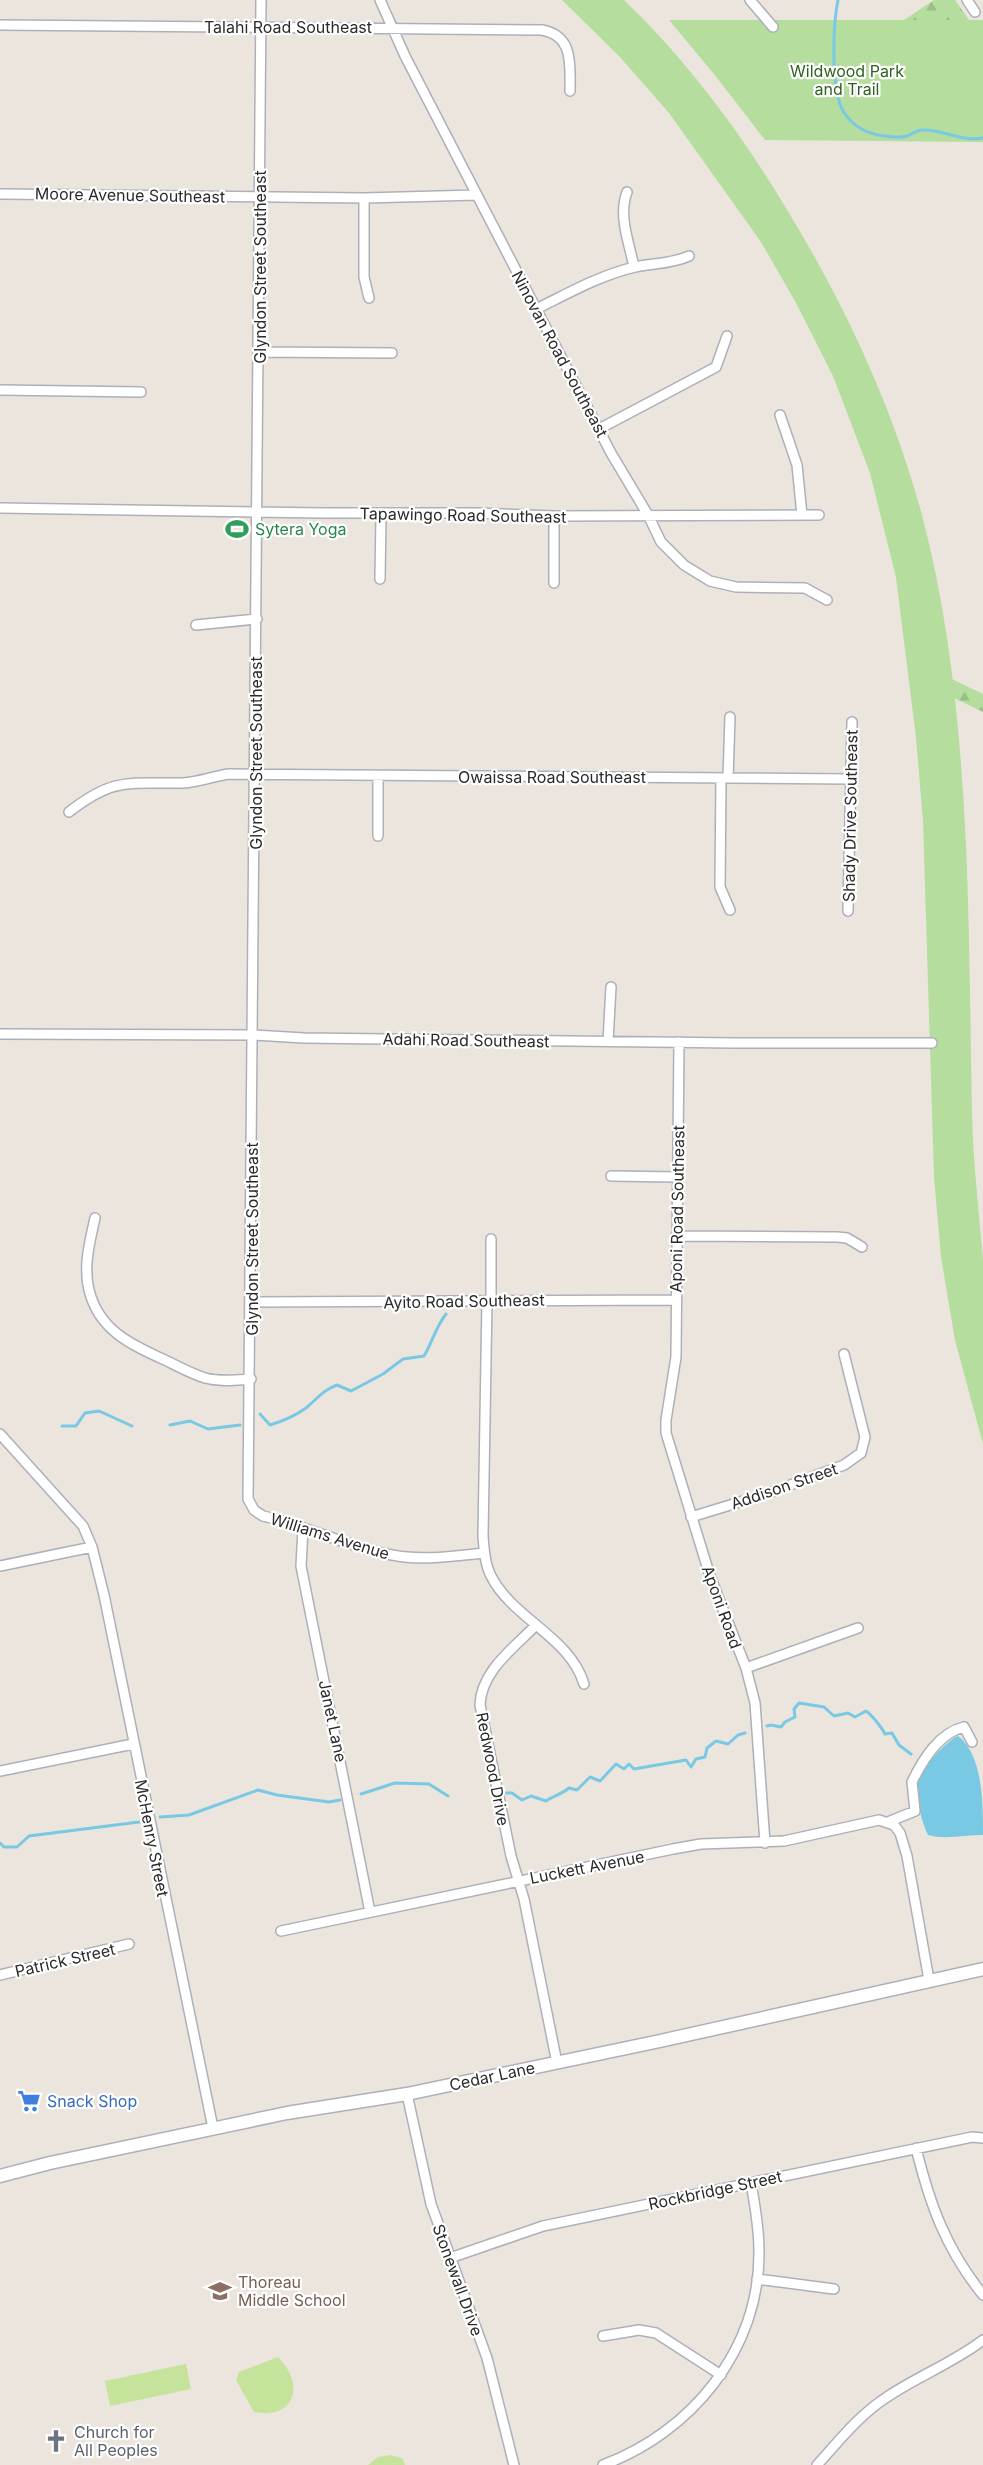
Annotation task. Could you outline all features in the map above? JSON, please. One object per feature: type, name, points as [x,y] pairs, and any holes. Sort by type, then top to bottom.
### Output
[{"type":"main road","name":"Cedar Lane","points":[[0,2175],[213,2128],[314,2108],[406,2094],[557,2063],[828,2006],[929,1980],[983,1969]]},
{"type":"street","name":"Glyndon Street Southeast","points":[[251,1506],[248,1499],[248,1443],[252,1302],[250,1286],[261,0]]},
{"type":"street","name":"Ninovan Road Southeast","points":[[380,0],[405,56],[536,309],[661,542],[684,565],[710,581],[736,587],[804,588],[827,600]]},
{"type":"street","points":[[750,0],[773,27]]},
{"type":"street","points":[[967,0],[975,12]]},
{"type":"street","name":"Talahi Road Southeast","points":[[0,25],[542,30],[566,37],[570,54],[570,91]]},
{"type":"street","points":[[627,192],[623,201],[623,218],[634,267]]},
{"type":"street","name":"Moore Avenue Southeast","points":[[0,194],[364,198],[477,195]]},
{"type":"street","points":[[364,198],[364,277],[369,298]]},
{"type":"street","points":[[536,309],[582,287],[634,267],[674,262],[689,256]]},
{"type":"street","points":[[599,429],[716,367],[727,336]]},
{"type":"street","points":[[259,352],[392,353]]},
{"type":"street","points":[[0,390],[141,392]]},
{"type":"street","points":[[780,414],[797,465],[802,515]]},
{"type":"street","name":"Tapawingo Road Southeast","points":[[0,508],[381,514],[477,513],[554,516],[819,515]]},
{"type":"street","points":[[380,579],[381,514]]},
{"type":"street","points":[[554,516],[554,584]]},
{"type":"street","points":[[196,625],[257,619]]},
{"type":"street","points":[[730,717],[724,778],[720,887],[730,910]]},
{"type":"street","name":"Shady Drive Southeast","points":[[848,911],[852,722]]},
{"type":"street","name":"Owaissa Road Southeast","points":[[69,812],[102,790],[116,785],[137,782],[185,783],[229,774],[378,777],[850,779]]},
{"type":"street","points":[[378,777],[378,836]]},
{"type":"street","points":[[608,1041],[611,987]]},
{"type":"street","name":"Adahi Road Southeast","points":[[0,1034],[253,1035],[304,1038],[679,1042],[932,1042]]},
{"type":"street","name":"Aponi Road Southeast","points":[[675,1375],[679,1042]]},
{"type":"street","points":[[611,1176],[677,1177]]},
{"type":"street","points":[[95,1218],[86,1274],[94,1305],[109,1327],[123,1340],[204,1378],[251,1380]]},
{"type":"street","points":[[676,1236],[837,1237],[847,1238],[862,1247]]},
{"type":"street","points":[[491,1239],[484,1438],[483,1536],[486,1564],[497,1586],[574,1662],[584,1684]]},
{"type":"street","name":"Ayito Road Southeast","points":[[252,1302],[676,1300]]},
{"type":"street","name":"Addison Street","points":[[691,1517],[766,1494],[844,1466],[861,1453],[864,1441],[861,1420],[844,1354]]},
{"type":"street","name":"Aponi Road","points":[[675,1375],[666,1420],[666,1433],[710,1576],[746,1668],[756,1711],[765,1843]]},
{"type":"street","name":"McHenry Street","points":[[0,1434],[83,1526],[92,1547],[104,1595],[213,2128]]},
{"type":"street","name":"Williams Avenue","points":[[251,1506],[263,1516],[393,1556],[424,1557],[484,1553]]},
{"type":"street","name":"Janet Lane","points":[[303,1529],[301,1566],[370,1912]]},
{"type":"street","points":[[0,1566],[92,1547]]},
{"type":"street","name":"Redwood Drive","points":[[536,1625],[489,1675],[480,1695],[480,1705],[498,1796],[524,1899],[557,2063]]},
{"type":"street","points":[[746,1668],[858,1628]]},
{"type":"street","points":[[959,1717],[972,1742]]},
{"type":"street","name":"Luckett Avenue","points":[[281,1931],[518,1880],[701,1844],[765,1843],[879,1820],[891,1824],[915,1811],[912,1782],[917,1770],[940,1739],[953,1730],[964,1727]]},
{"type":"street","points":[[0,1771],[133,1744]]},
{"type":"street","points":[[891,1824],[900,1833],[907,1856],[929,1980]]},
{"type":"street","name":"Patrick Street","points":[[0,1975],[129,1944]]},
{"type":"street","name":"Stonewall Drive","points":[[406,2094],[430,2204],[493,2377],[514,2465]]},
{"type":"street","name":"Rockbridge Street","points":[[450,2258],[543,2226],[916,2148],[972,2137],[983,2139]]},
{"type":"street","points":[[916,2148],[936,2218],[958,2260],[983,2295]]},
{"type":"street","points":[[603,2465],[643,2447],[670,2430],[704,2398],[721,2375],[735,2350],[746,2325],[757,2279],[758,2229],[751,2183]]},
{"type":"street","points":[[757,2279],[834,2289]]},
{"type":"street","points":[[603,2336],[639,2330],[656,2333],[721,2375]]},
{"type":"street","points":[[817,2465],[851,2427],[885,2398],[983,2340]]},
{"type":"green space","points":[[562,0],[624,0],[693,74],[734,128],[810,249],[866,359],[897,436],[922,515],[938,587],[950,661],[959,736],[964,812],[968,888],[973,1132],[983,1259],[983,1444],[955,1340],[941,1257],[934,1177],[923,821],[916,737],[896,577],[870,473],[833,376],[795,301],[761,242],[669,113],[620,57]]},
{"type":"green space","points":[[934,0],[955,0],[969,20],[904,20]]},
{"type":"green space","name":"Wildwood Park and Trail","points":[[669,20],[983,20],[983,142],[765,140]]},
{"type":"green space","points":[[952,679],[983,694],[983,712],[954,698]]},
{"type":"green space","points":[[278,2357],[292,2379],[294,2389],[292,2398],[279,2411],[254,2412],[236,2380],[239,2372]]},
{"type":"green space","points":[[186,2364],[191,2389],[110,2406],[105,2381]]},
{"type":"green space","points":[[390,2455],[402,2458],[405,2465],[368,2465],[378,2457]]},
{"type":"water","points":[[958,1736],[966,1744],[977,1767],[982,1795],[983,1835],[948,1837],[928,1835],[923,1823],[917,1785],[922,1772],[933,1757]]},
{"type":"waterway","points":[[838,0],[834,42],[835,76],[840,104],[853,123],[867,132],[878,135],[905,137],[922,130],[968,138],[983,138]]},
{"type":"waterway","points":[[260,1414],[270,1425],[280,1422],[302,1411],[332,1387],[337,1385],[351,1391],[383,1374],[403,1359],[424,1356],[446,1314]]},
{"type":"waterway","points":[[62,1426],[76,1426],[85,1413],[99,1411],[132,1426]]},
{"type":"waterway","points":[[170,1425],[190,1421],[208,1429],[240,1425]]},
{"type":"waterway","points":[[767,1726],[781,1727],[795,1717],[794,1709],[799,1703],[824,1707],[834,1716],[848,1713],[855,1717],[866,1711],[885,1734],[892,1733],[899,1745],[911,1754]]},
{"type":"waterway","points":[[506,1793],[512,1793],[522,1800],[531,1796],[546,1801],[569,1788],[577,1790],[590,1777],[600,1781],[616,1764],[624,1769],[629,1764],[634,1769],[686,1760],[691,1767],[696,1759],[705,1757],[707,1748],[716,1741],[728,1744],[738,1735],[745,1733]]},
{"type":"waterway","points":[[361,1794],[395,1783],[429,1784],[448,1796]]},
{"type":"waterway","points":[[160,1817],[189,1815],[258,1790],[329,1802],[340,1800]]},
{"type":"waterway","points":[[0,1843],[4,1847],[17,1847],[29,1836],[139,1822]]},
{"type":"place","name":"Sytera Yoga","points":[[237,529]]},
{"type":"place","name":"Snack Shop","points":[[29,2101]]},
{"type":"place","name":"Thoreau Middle School","points":[[220,2291]]},
{"type":"place","name":"Church for All Peoples","points":[[56,2441]]}]
